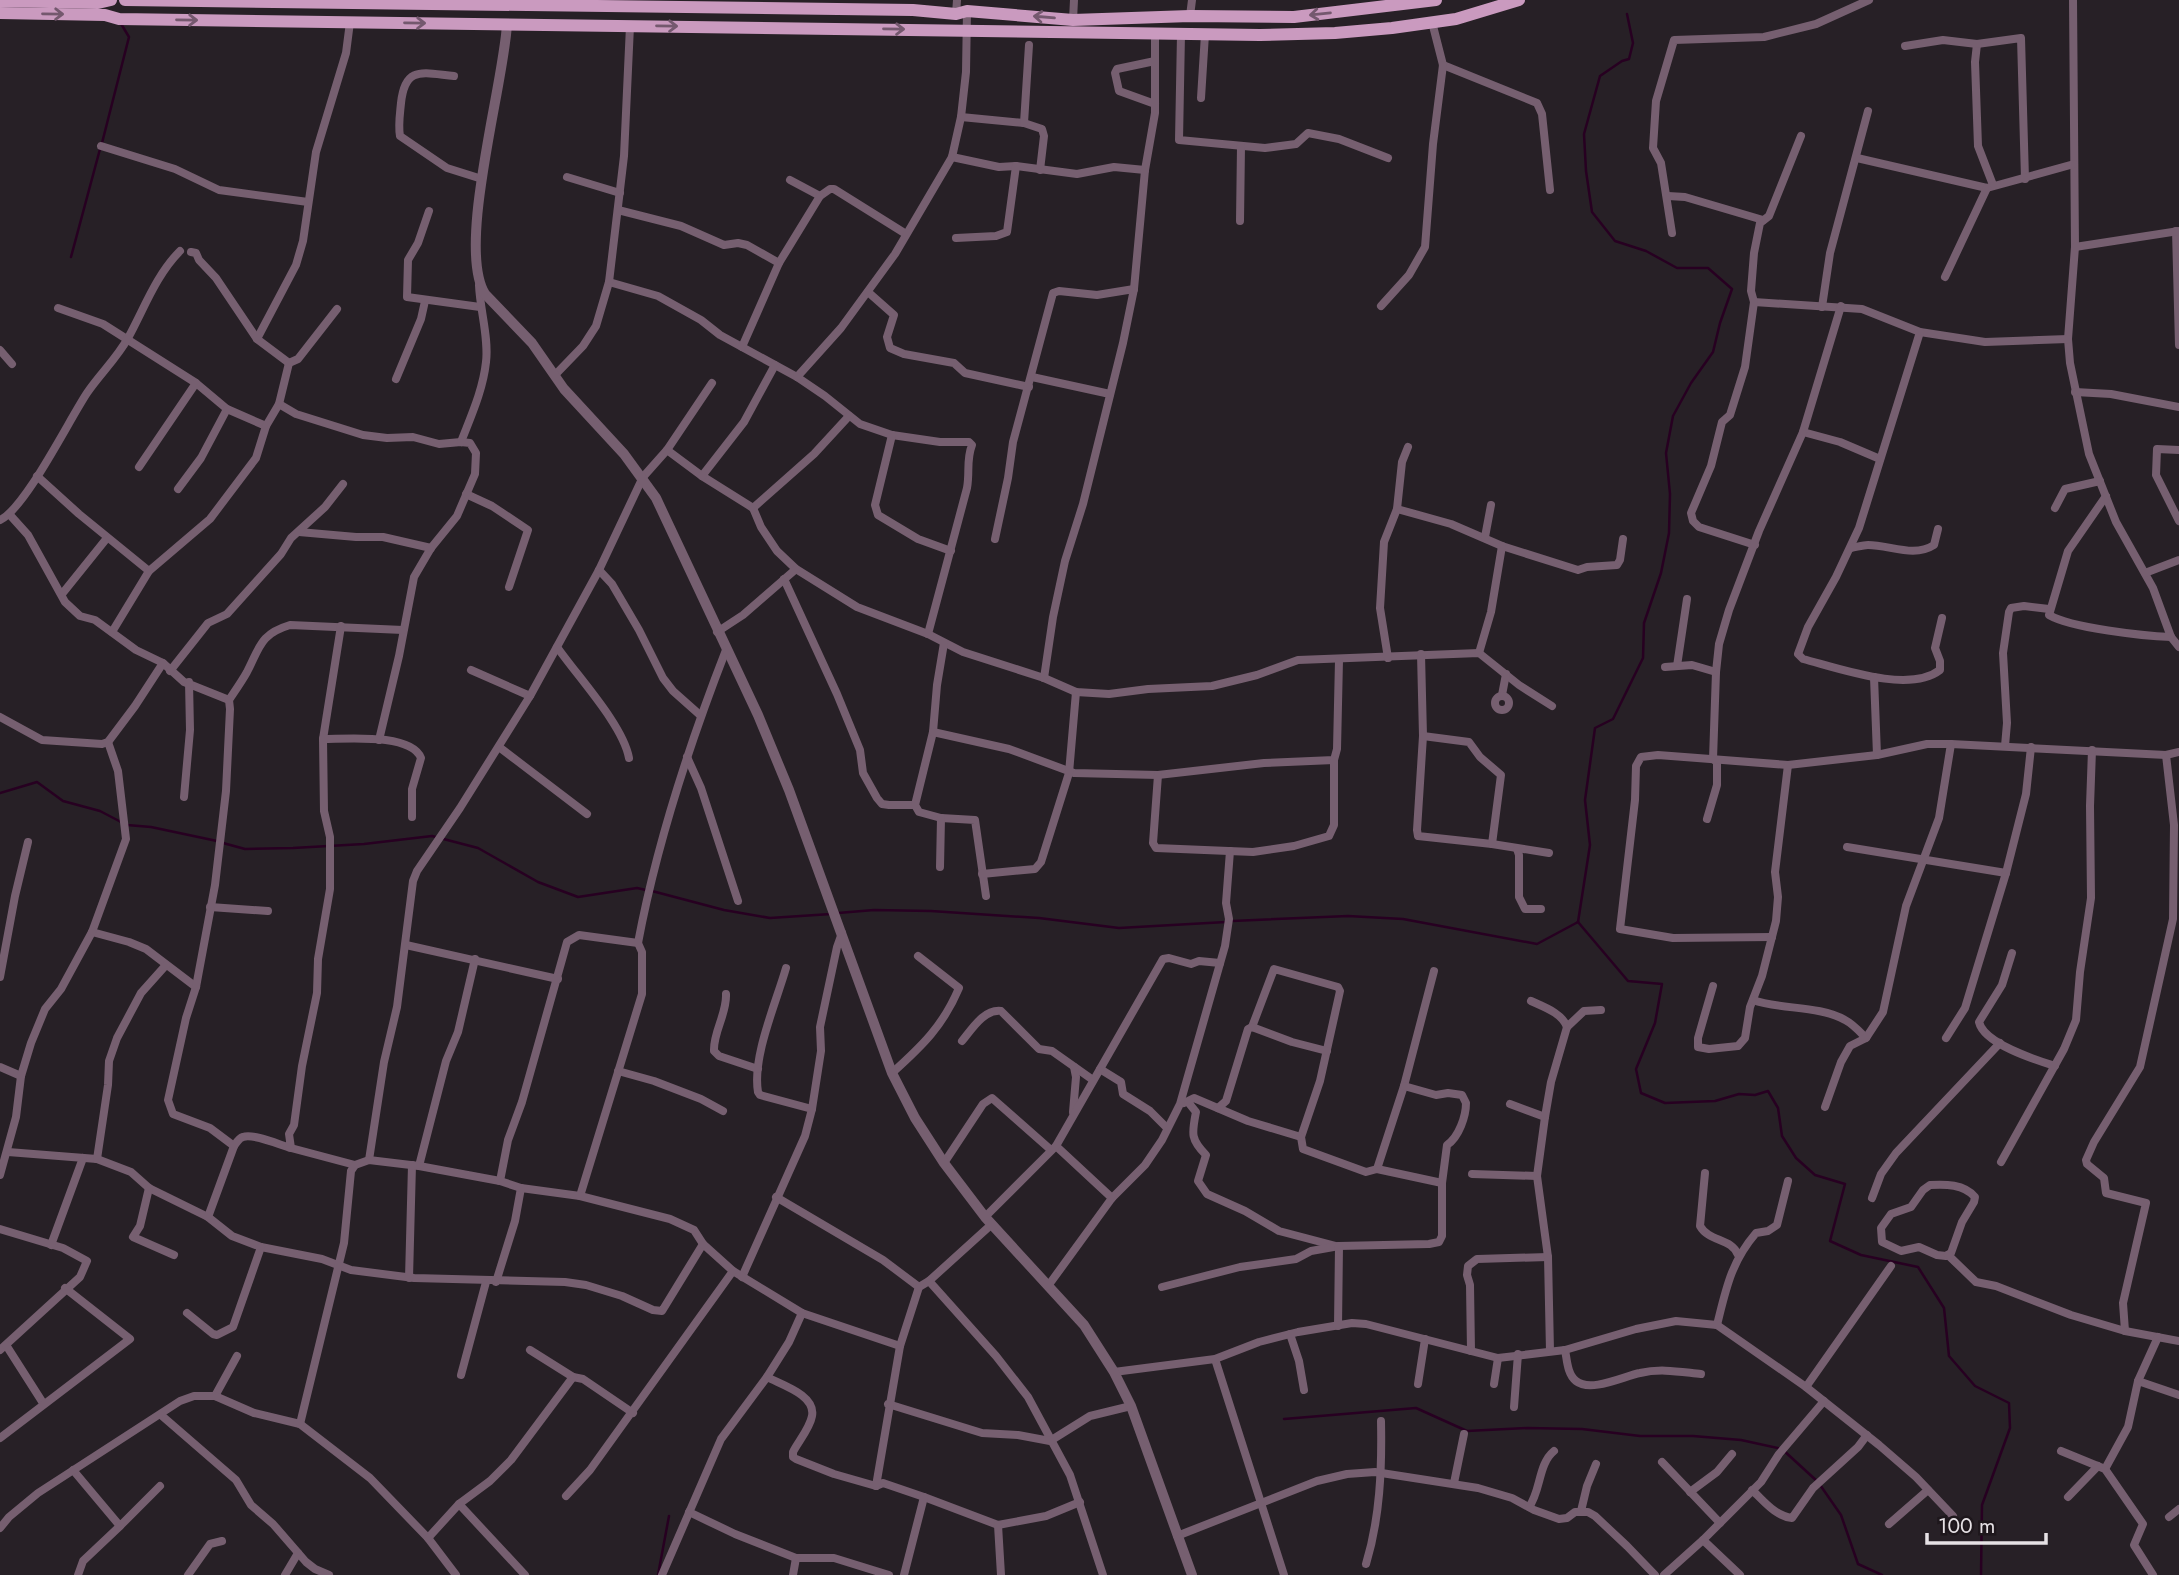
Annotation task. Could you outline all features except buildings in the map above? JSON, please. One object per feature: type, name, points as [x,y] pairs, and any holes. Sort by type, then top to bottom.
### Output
[{"type":"main road","points":[[0,1],[98,3],[111,0]]},
{"type":"main road","points":[[125,0],[545,3],[913,10],[1073,20],[1190,16],[1294,17],[1436,0]]},
{"type":"main road","points":[[0,13],[105,15],[119,19],[1155,34],[1335,33],[1456,19],[1519,0]]},
{"type":"street","points":[[797,377],[868,292],[895,254],[952,158],[961,117],[966,72],[967,30],[957,0]]},
{"type":"street","points":[[1073,20],[1074,0]]},
{"type":"street","points":[[1190,16],[1192,0]]},
{"type":"street","points":[[1672,233],[1661,163],[1653,148],[1656,101],[1675,40],[1763,37],[1816,24],[1869,0]]},
{"type":"street","points":[[2073,0],[2075,247],[2068,339],[2075,392],[2088,450],[2116,523],[2153,588],[2176,641]]},
{"type":"street","points":[[257,339],[296,265],[303,241],[316,152],[346,53],[349,22]]},
{"type":"street","points":[[1381,306],[1409,275],[1425,247],[1433,144],[1443,65],[1432,22]]},
{"type":"street","points":[[461,442],[481,389],[486,360],[475,250],[482,180],[508,24]]},
{"type":"street","points":[[555,375],[583,346],[596,326],[609,282],[624,156],[630,26]]},
{"type":"street","points":[[1044,678],[1052,617],[1065,561],[1083,503],[1134,289],[1145,170],[1155,104],[1155,34]]},
{"type":"street","points":[[1181,34],[1179,140],[1285,147],[1296,144],[1308,133],[1339,139],[1388,158]]},
{"type":"street","points":[[1201,98],[1205,34]]},
{"type":"street","points":[[1905,46],[1943,40],[1977,44],[2021,38],[2025,179]]},
{"type":"street","points":[[1945,277],[1990,187],[1978,146],[1975,62],[1977,44]]},
{"type":"street","points":[[1024,123],[1029,45]]},
{"type":"street","points":[[1155,61],[1117,69],[1115,74],[1119,91],[1155,104]]},
{"type":"street","points":[[1443,65],[1537,103],[1542,114],[1550,190]]},
{"type":"street","points":[[454,76],[427,74],[407,79],[403,89],[400,136],[447,168],[482,180]]},
{"type":"street","points":[[1822,307],[1830,253],[1868,111]]},
{"type":"street","points":[[961,117],[1039,127],[1043,131],[1040,170]]},
{"type":"street","points":[[1755,545],[1699,527],[1693,521],[1691,513],[1711,466],[1722,422],[1730,415],[1745,367],[1754,302],[1751,290],[1754,253],[1763,220],[1769,216],[1801,136]]},
{"type":"street","points":[[101,146],[176,169],[219,190],[308,202]]},
{"type":"street","points":[[1240,221],[1241,146]]},
{"type":"street","points":[[952,158],[999,167],[1016,166],[1077,174],[1114,167],[1145,170]]},
{"type":"street","points":[[1857,158],[1990,187],[2074,164]]},
{"type":"street","points":[[956,238],[996,236],[1007,232],[1016,166]]},
{"type":"street","points":[[567,177],[620,193]]},
{"type":"street","points":[[790,180],[820,196]]},
{"type":"street","points":[[742,347],[779,263],[820,196],[830,189],[906,234]]},
{"type":"street","points":[[1668,196],[1685,197],[1763,220]]},
{"type":"street","points":[[618,210],[681,226],[719,243],[747,245],[779,263]]},
{"type":"street","points":[[429,211],[418,243],[408,260],[407,297],[480,307]]},
{"type":"street","points":[[2075,247],[2177,231],[2179,345]]},
{"type":"street","points":[[0,520],[10,514],[37,476],[88,392],[128,340],[151,292],[171,260],[180,251]]},
{"type":"street","points":[[191,252],[195,253],[216,278],[257,339],[289,363]]},
{"type":"street","points":[[609,282],[658,296],[797,377],[860,424],[892,435],[940,442],[969,442],[972,445],[966,466],[969,475],[967,488],[928,634]]},
{"type":"street","points":[[480,285],[531,344],[564,389],[643,477],[670,526],[717,632],[758,715],[789,790],[828,903],[841,928],[892,1073],[915,1118],[944,1163],[989,1221],[1084,1325],[1114,1372],[1131,1406],[1192,1575]]},
{"type":"street","points":[[995,539],[1013,442],[1053,293],[1059,291],[1097,295],[1134,289]]},
{"type":"street","points":[[868,292],[894,315],[887,337],[890,348],[904,354],[954,363],[965,373],[1110,394]]},
{"type":"street","points":[[396,379],[421,319],[425,301]]},
{"type":"street","points":[[1754,302],[1862,309],[1920,332],[1985,342],[2068,339]]},
{"type":"street","points":[[1707,819],[1717,785],[1717,762],[1713,759],[1716,672],[1728,610],[1803,432],[1841,306]]},
{"type":"street","points":[[58,308],[103,324],[196,383],[227,409],[266,426]]},
{"type":"street","points":[[289,363],[298,359],[337,309]]},
{"type":"street","points":[[1920,332],[1851,548],[1808,627],[1798,654],[1804,659],[1874,677],[1932,677],[1940,670],[1936,648],[1942,618]]},
{"type":"street","points":[[0,350],[12,364]]},
{"type":"street","points":[[112,632],[149,571],[210,519],[256,458],[266,426],[279,404],[289,363]]},
{"type":"street","points":[[702,476],[744,422],[775,365]]},
{"type":"street","points":[[139,467],[196,383]]},
{"type":"street","points":[[369,1160],[384,1062],[397,1007],[413,881],[530,696],[599,570],[643,477],[667,450],[712,383]]},
{"type":"street","points":[[2075,392],[2111,394],[2179,407]]},
{"type":"street","points":[[279,404],[296,414],[363,435],[387,439],[413,437],[439,444],[470,443],[477,458],[475,474],[457,516],[430,548],[414,577],[379,740]]},
{"type":"street","points":[[178,489],[201,458],[227,409]]},
{"type":"street","points":[[752,508],[814,454],[849,416]]},
{"type":"street","points":[[1803,432],[1840,442],[1880,459]]},
{"type":"street","points":[[892,435],[875,505],[878,515],[918,539],[951,551]]},
{"type":"street","points":[[1388,658],[1380,608],[1384,542],[1397,509],[1402,463],[1408,447]]},
{"type":"street","points":[[2179,450],[2157,449],[2156,471],[2179,521]]},
{"type":"street","points":[[667,450],[752,508],[776,551],[796,569],[857,607],[928,634],[984,660],[1044,678],[1076,692],[1109,694],[1212,686],[1257,675],[1298,660],[1479,653],[1552,706]]},
{"type":"street","points":[[37,476],[149,571]]},
{"type":"street","points":[[2055,508],[2065,489],[2100,481]]},
{"type":"street","points":[[170,671],[208,623],[227,614],[281,554],[291,538],[325,507],[343,484]]},
{"type":"street","points":[[466,494],[492,506],[528,530],[509,587]]},
{"type":"street","points":[[2106,496],[2068,551],[2049,615],[2065,621],[2176,641]]},
{"type":"street","points":[[1485,537],[1491,505]]},
{"type":"street","points":[[1397,509],[1451,524],[1502,546],[1578,570],[1617,565],[1623,539]]},
{"type":"street","points":[[10,514],[28,535],[65,602],[80,616],[95,620],[136,649],[163,663],[184,682],[190,682],[212,695],[229,700]]},
{"type":"street","points":[[1851,548],[1868,545],[1898,550],[1927,550],[1934,545],[1938,529]]},
{"type":"street","points":[[299,532],[383,537],[430,548]]},
{"type":"street","points":[[62,594],[107,537]]},
{"type":"street","points":[[1479,653],[1491,612],[1502,546]]},
{"type":"street","points":[[2145,573],[2179,560]]},
{"type":"street","points":[[717,632],[743,615],[796,569]]},
{"type":"street","points":[[599,570],[612,584],[663,678],[673,691],[701,715]]},
{"type":"street","points":[[784,579],[837,694],[859,750],[863,773],[877,798],[882,804],[915,805]]},
{"type":"street","points":[[1677,666],[1687,599]]},
{"type":"street","points":[[2005,746],[2007,723],[2003,653],[2009,611],[2011,608],[2024,606],[2049,610]]},
{"type":"street","points":[[234,1146],[210,1128],[173,1114],[168,1100],[186,1018],[196,987],[211,907],[226,791],[229,700],[262,640],[271,632],[290,625],[403,630]]},
{"type":"street","points":[[291,1149],[289,1133],[294,1125],[302,1066],[317,993],[318,958],[330,888],[330,837],[324,811],[323,739],[341,626]]},
{"type":"street","points":[[944,643],[933,732],[915,805],[919,812],[941,818],[975,820],[986,896]]},
{"type":"street","points":[[557,648],[602,707],[627,747],[629,758]]},
{"type":"street","points":[[580,1196],[642,994],[642,952],[638,943],[652,877],[687,757],[726,650]]},
{"type":"street","points":[[1420,654],[1423,736],[1418,836],[1549,853]]},
{"type":"street","points":[[1158,775],[1153,843],[1158,849],[1253,852],[1294,846],[1329,836],[1335,825],[1334,760],[1337,749],[1339,660]]},
{"type":"street","points":[[0,717],[42,740],[102,744],[108,742],[163,663]]},
{"type":"street","points":[[1665,667],[1692,665],[1716,672]]},
{"type":"street","points":[[471,670],[530,696]]},
{"type":"street","points":[[1502,695],[1506,674]]},
{"type":"street","points":[[1874,677],[1877,755]]},
{"type":"street","points":[[184,797],[190,730],[190,682]]},
{"type":"street","points":[[982,874],[1035,869],[1039,866],[1069,773],[1076,692]]},
{"type":"street","points":[[933,732],[1009,749],[1069,773],[1158,775],[1264,763],[1334,760]]},
{"type":"street","points":[[1423,736],[1469,742],[1480,757],[1502,775],[1492,844]]},
{"type":"street","points":[[323,739],[379,740],[406,744],[419,753],[421,763],[412,789],[412,817]]},
{"type":"street","points":[[0,1175],[16,1117],[20,1076],[45,1009],[61,989],[92,932],[126,839],[118,771],[108,742]]},
{"type":"street","points":[[1772,937],[1673,938],[1620,929],[1635,800],[1636,766],[1641,757],[1649,755],[1788,765],[1877,755],[1927,744],[2166,755],[2179,752]]},
{"type":"street","points":[[1825,1107],[1850,1046],[1866,1038],[1883,1012],[1906,906],[1939,818],[1951,744]]},
{"type":"street","points":[[499,747],[587,814]]},
{"type":"street","points":[[1946,1038],[1965,1008],[2006,873],[2026,794],[2031,747]]},
{"type":"street","points":[[2001,1163],[2064,1049],[2076,1020],[2091,898],[2092,750]]},
{"type":"street","points":[[2125,1331],[2123,1303],[2146,1203],[2106,1193],[2105,1178],[2087,1164],[2086,1160],[2094,1142],[2140,1067],[2147,1045],[2174,909],[2172,892],[2177,825],[2166,755]]},
{"type":"street","points":[[687,757],[701,788],[738,901]]},
{"type":"street","points":[[1713,986],[1698,1038],[1698,1047],[1709,1049],[1738,1046],[1745,1038],[1772,937],[1778,897],[1775,872],[1788,765]]},
{"type":"street","points":[[940,867],[941,818]]},
{"type":"street","points":[[0,977],[28,842]]},
{"type":"street","points":[[1847,847],[2006,873]]},
{"type":"street","points":[[1517,849],[1519,897],[1525,909],[1541,909]]},
{"type":"street","points":[[1048,1286],[1112,1198],[1145,1165],[1184,1103],[1225,946],[1230,851]]},
{"type":"street","points":[[211,907],[268,911]]},
{"type":"street","points":[[742,1277],[805,1136],[821,1051],[820,1027],[841,928]]},
{"type":"street","points":[[92,932],[146,949],[196,987]]},
{"type":"street","points":[[500,1181],[508,1140],[522,1101],[567,942],[573,936],[587,936],[638,943]]},
{"type":"street","points":[[406,945],[558,979]]},
{"type":"street","points":[[2012,953],[2002,985],[1979,1022],[1981,1028],[2000,1043],[2029,1058],[2055,1066]]},
{"type":"street","points":[[892,1073],[928,1041],[949,1012],[959,988],[918,956]]},
{"type":"street","points":[[876,1486],[900,1346],[919,1287],[929,1281],[989,1221],[1053,1148],[1163,959],[1170,958],[1191,964],[1199,961],[1220,963]]},
{"type":"street","points":[[409,1278],[415,1165],[458,1032],[474,960]]},
{"type":"street","points":[[97,1159],[109,1061],[117,1038],[141,993],[166,965]]},
{"type":"street","points":[[786,968],[758,1069],[757,1086],[760,1095],[812,1108]]},
{"type":"street","points":[[1218,1108],[1226,1101],[1247,1031],[1252,1027],[1274,969],[1338,987],[1340,991],[1320,1081],[1301,1137],[1303,1149],[1366,1172],[1377,1169],[1442,1183]]},
{"type":"street","points":[[1377,1169],[1404,1086],[1434,971]]},
{"type":"street","points":[[726,994],[727,1006],[714,1052],[758,1069]]},
{"type":"street","points":[[1753,1000],[1766,1005],[1815,1011],[1845,1020],[1866,1038]]},
{"type":"street","points":[[1531,1001],[1565,1020],[1567,1027]]},
{"type":"street","points":[[962,1041],[984,1016],[995,1010],[1001,1011],[1039,1049],[1052,1051],[1093,1080]]},
{"type":"street","points":[[1550,1351],[1548,1257],[1537,1176],[1545,1117],[1551,1082],[1567,1027],[1584,1011],[1601,1010]]},
{"type":"street","points":[[1252,1027],[1327,1051]]},
{"type":"street","points":[[1872,1198],[1881,1174],[1896,1153],[2000,1043]]},
{"type":"street","points":[[1072,1117],[1076,1077],[1074,1066]]},
{"type":"street","points":[[0,1067],[20,1076]]},
{"type":"street","points":[[1100,1069],[1121,1082],[1123,1094],[1150,1111],[1167,1128]]},
{"type":"street","points":[[618,1071],[654,1081],[701,1099],[723,1111]]},
{"type":"street","points":[[1162,1287],[1240,1267],[1296,1259],[1311,1251],[1439,1242],[1447,1145],[1460,1127],[1466,1109],[1465,1097],[1448,1093],[1436,1095],[1404,1086]]},
{"type":"street","points":[[944,1163],[983,1104],[992,1098],[1112,1198]]},
{"type":"street","points":[[1184,1103],[1194,1098],[1248,1121],[1301,1137]]},
{"type":"street","points":[[1184,1103],[1196,1112],[1192,1135],[1206,1155],[1198,1181],[1207,1194],[1245,1211],[1279,1231],[1339,1247]]},
{"type":"street","points":[[1510,1104],[1545,1117]]},
{"type":"street","points":[[208,1217],[234,1146],[243,1137],[355,1165],[369,1160],[415,1165],[500,1181],[521,1188],[580,1196],[683,1224],[694,1230],[703,1244],[733,1271],[802,1312],[900,1346]]},
{"type":"street","points":[[8,1152],[97,1159],[131,1172],[149,1188],[208,1217],[232,1236],[261,1247],[322,1259],[363,1272],[409,1278],[565,1282],[586,1285],[662,1311],[703,1244]]},
{"type":"street","points":[[51,1245],[83,1158]]},
{"type":"street","points":[[300,1424],[344,1243],[351,1171],[355,1165]]},
{"type":"street","points":[[1705,1173],[1700,1226],[1704,1233],[1733,1245],[1738,1255]]},
{"type":"street","points":[[1472,1174],[1537,1176]]},
{"type":"street","points":[[1717,1325],[1727,1282],[1738,1255],[1756,1233],[1768,1231],[1777,1225],[1788,1181]]},
{"type":"street","points":[[1948,1255],[1962,1222],[1975,1202],[1972,1193],[1963,1188],[1930,1185],[1923,1189],[1910,1207],[1891,1214],[1881,1227],[1882,1242],[1901,1251],[1919,1247],[1937,1255],[1948,1255],[1976,1282],[1996,1286],[2071,1315],[2125,1331],[2179,1341]]},
{"type":"street","points":[[149,1188],[140,1226],[133,1237],[174,1255]]},
{"type":"street","points":[[461,1374],[491,1282],[515,1221],[521,1188]]},
{"type":"street","points":[[776,1197],[883,1260],[919,1287]]},
{"type":"street","points":[[0,1229],[63,1248],[87,1261],[80,1277],[3,1348],[43,1403]]},
{"type":"street","points":[[187,1313],[213,1334],[217,1335],[233,1327],[261,1247]]},
{"type":"street","points":[[1338,1326],[1339,1247]]},
{"type":"street","points":[[1471,1351],[1468,1266],[1477,1259],[1548,1257]]},
{"type":"street","points":[[1806,1387],[1891,1266]]},
{"type":"street","points":[[566,1496],[590,1470],[633,1413],[733,1271]]},
{"type":"street","points":[[929,1281],[996,1356],[1028,1397],[1070,1475],[1103,1575]]},
{"type":"street","points":[[0,1438],[130,1339],[65,1288]]},
{"type":"street","points":[[662,1575],[721,1439],[767,1377],[789,1342],[802,1312]]},
{"type":"street","points":[[1114,1372],[1215,1359],[1259,1342],[1352,1323],[1366,1324],[1498,1358],[1565,1350],[1636,1329],[1676,1321],[1717,1325],[1806,1387],[1867,1435],[1953,1516]]},
{"type":"street","points":[[1290,1334],[1299,1361],[1304,1390]]},
{"type":"street","points":[[2068,1497],[2101,1468],[2127,1427],[2138,1381],[2158,1337]]},
{"type":"street","points":[[1418,1384],[1425,1339]]},
{"type":"street","points":[[530,1350],[573,1377],[583,1378],[633,1413]]},
{"type":"street","points":[[1565,1350],[1569,1371],[1576,1381],[1588,1385],[1604,1384],[1660,1369],[1702,1374]]},
{"type":"street","points":[[1514,1407],[1518,1354]]},
{"type":"street","points":[[215,1396],[237,1356]]},
{"type":"street","points":[[1494,1384],[1498,1358]]},
{"type":"street","points":[[1215,1359],[1284,1575]]},
{"type":"street","points":[[428,1538],[459,1504],[490,1481],[511,1460],[573,1377]]},
{"type":"street","points":[[767,1377],[806,1397],[810,1404],[812,1417],[793,1457],[834,1474],[876,1486],[883,1483],[998,1525],[1046,1517],[1080,1502]]},
{"type":"street","points":[[2138,1381],[2179,1395]]},
{"type":"street","points":[[0,1528],[38,1493],[187,1398],[215,1396],[254,1413],[300,1424],[370,1478],[428,1538],[456,1575]]},
{"type":"street","points":[[1664,1575],[1761,1482],[1779,1454],[1824,1401]]},
{"type":"street","points":[[888,1404],[982,1433],[1018,1435],[1051,1441],[1090,1416],[1131,1406]]},
{"type":"street","points":[[161,1415],[236,1480],[251,1505],[273,1524],[298,1553],[315,1569],[329,1575]]},
{"type":"street","points":[[1366,1564],[1382,1473],[1381,1421]]},
{"type":"street","points":[[1454,1483],[1464,1434]]},
{"type":"street","points":[[1752,1490],[1782,1516],[1792,1518],[1813,1488],[1858,1447],[1867,1435]]},
{"type":"street","points":[[1529,1507],[1534,1500],[1546,1460],[1554,1451]]},
{"type":"street","points":[[2062,1451],[2101,1468],[2143,1524],[2136,1548],[2153,1575]]},
{"type":"street","points":[[1690,1492],[1708,1476],[1717,1472],[1732,1454]]},
{"type":"street","points":[[1662,1462],[1720,1523]]},
{"type":"street","points":[[1581,1511],[1587,1486],[1597,1464]]},
{"type":"street","points":[[73,1470],[120,1526]]},
{"type":"street","points":[[1177,1536],[1317,1481],[1347,1474],[1382,1473],[1454,1483],[1512,1498],[1559,1519],[1581,1511],[1595,1516],[1655,1575]]},
{"type":"street","points":[[78,1575],[83,1561],[160,1486]]},
{"type":"street","points":[[1889,1524],[1928,1490]]},
{"type":"street","points":[[904,1575],[924,1497]]},
{"type":"street","points":[[459,1504],[525,1575]]},
{"type":"street","points":[[2169,1517],[2179,1509]]},
{"type":"street","points":[[689,1512],[796,1558],[834,1558],[883,1574]]},
{"type":"street","points":[[998,1525],[1001,1575]]},
{"type":"street","points":[[1703,1540],[1740,1575]]},
{"type":"street","points":[[188,1575],[209,1544],[222,1541]]},
{"type":"street","points":[[285,1575],[298,1553]]},
{"type":"street","points":[[793,1575],[796,1558]]},
{"type":"waterway","points":[[1578,922],[1590,845],[1585,800],[1595,728],[1613,719],[1643,658],[1644,623],[1661,573],[1669,533],[1670,494],[1666,453],[1673,416],[1691,383],[1713,352],[1732,289],[1708,268],[1677,268],[1646,251],[1615,241],[1592,212],[1584,134],[1600,76],[1629,59],[1633,43],[1627,14]]},
{"type":"waterway","points":[[102,143],[129,37],[120,22]]},
{"type":"waterway","points":[[71,257],[100,149]]},
{"type":"waterway","points":[[0,793],[37,782],[63,801],[100,811],[121,822]]},
{"type":"waterway","points":[[127,825],[151,827],[217,841]]},
{"type":"waterway","points":[[223,843],[245,849],[293,848],[364,844],[432,836],[478,848],[538,882],[578,897],[637,888],[646,890]]},
{"type":"waterway","points":[[652,891],[724,910],[770,918],[831,914]]},
{"type":"waterway","points":[[838,913],[874,910],[931,911],[1039,918],[1119,928],[1226,922]]},
{"type":"waterway","points":[[1232,921],[1348,916],[1403,919],[1537,944],[1578,922]]},
{"type":"waterway","points":[[1578,922],[1628,981],[1662,984],[1655,1023],[1636,1069],[1641,1093],[1665,1103],[1715,1101],[1739,1094],[1755,1095],[1768,1091],[1778,1108],[1782,1136],[1796,1158],[1815,1175],[1845,1184],[1830,1241],[1861,1255],[1918,1267],[1944,1308],[1949,1356],[1975,1386],[2009,1403],[2010,1428],[1982,1505],[1981,1575]]},
{"type":"waterway","points":[[1284,1419],[1416,1408],[1467,1431],[1582,1429],[1640,1436],[1741,1440],[1782,1449],[1818,1482],[1841,1515],[1858,1564],[1882,1575]]},
{"type":"waterway","points":[[658,1575],[669,1516]]}]
